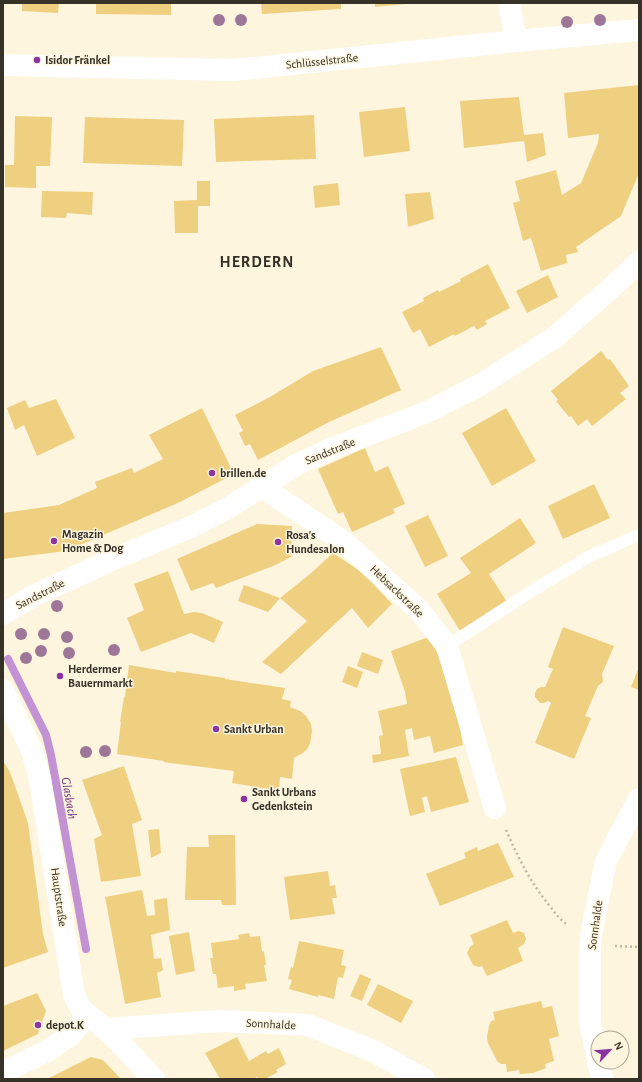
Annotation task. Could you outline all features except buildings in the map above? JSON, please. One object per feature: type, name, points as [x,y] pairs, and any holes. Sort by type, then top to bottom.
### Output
[{"type":"street","points":[[509,3],[516,41]]},
{"type":"street","name":"Schlüsselstraße","points":[[3,65],[234,70],[639,30]]},
{"type":"street","name":"Sandstraße","points":[[3,614],[40,592],[191,526],[228,508],[296,464],[333,448],[427,412],[480,385],[555,337],[639,262]]},
{"type":"street","name":"Hebsackstraße","points":[[262,487],[344,542],[420,611],[447,646],[495,808]]},
{"type":"street","name":"Hauptstraße","points":[[3,690],[32,751],[40,779],[74,995],[78,1006],[87,1015],[106,1029],[154,1079]]},
{"type":"street","name":"Sonnhalde","points":[[591,1030],[590,1023],[590,946],[592,929],[606,861],[639,798]]},
{"type":"street","points":[[3,1072],[47,1051],[72,1034],[87,1015]]},
{"type":"street","name":"Sonnhalde","points":[[106,1029],[220,1021],[308,1025],[373,1051],[424,1079]]},
{"type":"lane","points":[[447,646],[535,589],[590,556],[639,535]]},
{"type":"path","points":[[495,808],[527,874],[560,920],[569,926]]},
{"type":"waterway","name":"Glasbach","points":[[8,659],[46,735],[51,755],[86,949]]},
{"type":"place","name":"Isidor Fränkel","points":[[37,60]]},
{"type":"place","name":"brillen.de","points":[[212,473]]},
{"type":"place","name":"Magazin Home & Dog","points":[[54,541]]},
{"type":"place","name":"Rosa's Hundesalon","points":[[278,542]]},
{"type":"place","name":"Herdermer Bauernmarkt","points":[[60,676]]},
{"type":"place","name":"Sankt Urban","points":[[216,729]]},
{"type":"place","name":"Sankt Urbans Gedenkstein","points":[[244,799]]},
{"type":"place","name":"depot.K","points":[[38,1025]]},
{"type":"district","name":"HERDERN","points":[[257,261]]}]
